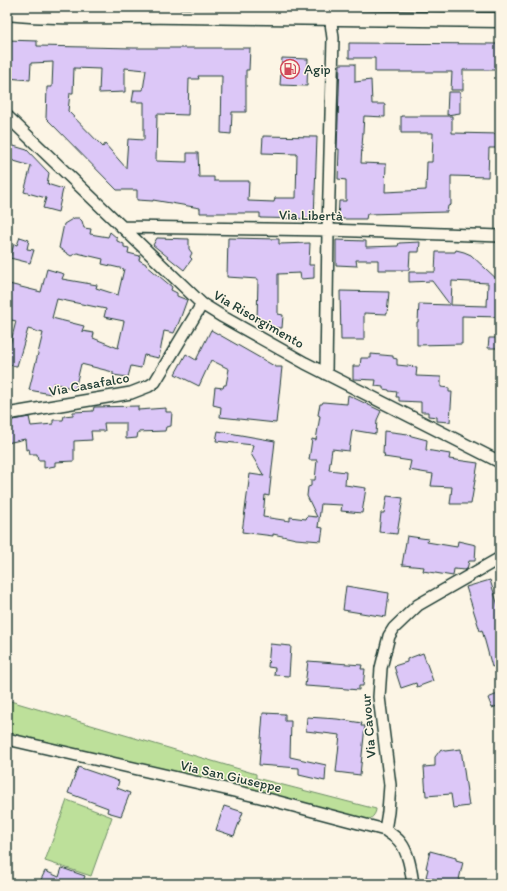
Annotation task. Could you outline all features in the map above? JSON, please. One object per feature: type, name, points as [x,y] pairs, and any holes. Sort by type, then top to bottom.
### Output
[{"type":"street","points":[[7,14],[101,17],[177,11],[330,13],[500,20]]},
{"type":"street","points":[[326,374],[333,38],[330,13]]},
{"type":"street","name":"Via Risorgimento","points":[[7,116],[202,304],[326,374],[500,462]]},
{"type":"street","name":"Via Libertà","points":[[122,227],[328,230],[500,236]]},
{"type":"street","name":"Via Casafalco","points":[[7,414],[131,393],[149,386],[155,382],[202,304]]},
{"type":"street","name":"Via Cavour","points":[[385,830],[390,784],[379,697],[381,668],[389,636],[394,628],[418,605],[500,558]]},
{"type":"street","name":"Via San Giuseppe","points":[[7,739],[260,797],[385,830],[401,842],[409,864],[413,884]]},
{"type":"green space","points":[[7,700],[256,774],[256,778],[376,809],[376,811],[371,818],[366,820],[7,734]]},
{"type":"green space","points":[[67,800],[112,817],[91,876],[45,861]]},
{"type":"building","points":[[7,40],[37,41],[37,46],[250,48],[249,70],[246,70],[246,112],[232,112],[231,134],[221,133],[222,76],[198,76],[199,79],[189,79],[188,115],[157,114],[156,161],[187,162],[187,153],[198,153],[199,177],[214,177],[214,181],[249,181],[248,201],[274,202],[275,198],[296,198],[297,154],[262,153],[263,136],[317,137],[314,219],[260,218],[260,213],[200,213],[200,208],[153,200],[137,200],[137,190],[117,190],[46,118],[47,87],[52,87],[53,62],[31,63],[30,80],[7,78]],"holes":[[[74,68],[100,69],[99,93],[125,92],[125,68],[146,70],[143,90],[134,90],[132,102],[144,102],[144,140],[128,139],[126,168],[105,144],[103,147],[68,111],[70,93],[73,93]]]},
{"type":"building","points":[[349,43],[500,44],[500,70],[463,70],[463,90],[451,90],[452,72],[375,72],[375,58],[349,58]]},
{"type":"building","points":[[282,58],[308,59],[307,86],[280,85]]},
{"type":"building","points":[[340,64],[355,64],[355,82],[371,80],[372,104],[385,104],[385,117],[364,116],[361,163],[386,164],[385,192],[426,190],[427,162],[432,162],[433,133],[401,133],[401,116],[452,116],[452,133],[500,134],[500,148],[489,148],[488,177],[451,176],[451,205],[448,206],[447,212],[367,214],[366,219],[338,219],[339,201],[346,201],[346,180],[338,179],[339,149],[337,149]]},
{"type":"building","points":[[448,92],[460,92],[460,113],[447,115]]},
{"type":"building","points":[[7,144],[27,150],[49,173],[47,184],[63,189],[58,212],[43,208],[46,198],[24,192],[31,166],[7,159]]},
{"type":"building","points":[[74,218],[79,218],[82,221],[84,228],[91,229],[90,234],[108,237],[110,232],[117,238],[117,241],[124,244],[124,247],[129,248],[128,253],[140,256],[139,260],[146,264],[172,287],[171,290],[177,293],[177,296],[187,300],[174,333],[164,331],[159,358],[144,355],[141,368],[131,366],[128,377],[113,375],[113,372],[81,364],[75,389],[53,383],[51,394],[29,390],[43,333],[28,329],[17,366],[7,365],[7,358],[16,321],[7,319],[7,290],[9,284],[41,292],[47,269],[64,274],[62,279],[97,285],[96,288],[118,295],[124,269],[102,264],[103,259],[77,253],[71,256],[59,248],[64,224]],"holes":[[[57,299],[106,309],[104,317],[124,321],[118,348],[93,338],[94,333],[82,331],[84,326],[52,318]]]},
{"type":"building","points":[[20,237],[29,240],[27,249],[34,250],[30,263],[10,258],[14,244],[17,245]]},
{"type":"building","points":[[157,238],[189,239],[189,249],[192,253],[190,257],[192,259],[184,270],[153,245]]},
{"type":"building","points":[[228,238],[279,239],[279,244],[310,243],[309,265],[314,265],[314,278],[301,279],[300,273],[278,274],[278,314],[283,315],[282,328],[266,327],[267,321],[257,321],[258,279],[227,277]]},
{"type":"building","points":[[336,240],[366,241],[366,247],[398,246],[399,243],[420,242],[419,252],[410,252],[409,270],[378,270],[378,260],[356,260],[357,266],[336,265]]},
{"type":"building","points":[[456,250],[471,255],[500,282],[500,317],[462,316],[462,344],[417,345],[419,304],[450,305],[432,281],[409,282],[409,272],[435,272],[436,252],[455,252]],"holes":[[[452,281],[488,283],[487,306],[451,305]]]},
{"type":"building","points":[[340,291],[389,292],[387,314],[364,313],[364,340],[341,340]]},
{"type":"building","points":[[211,330],[276,367],[282,367],[276,423],[220,417],[221,407],[213,405],[215,387],[223,388],[224,385],[226,385],[229,369],[211,360],[199,386],[175,374],[186,354],[196,360]]},
{"type":"building","points":[[489,338],[500,338],[500,348],[488,348]]},
{"type":"building","points":[[371,354],[393,356],[393,358],[397,359],[397,365],[417,367],[416,376],[441,377],[441,387],[449,388],[449,392],[452,392],[450,422],[437,421],[437,417],[428,416],[428,412],[421,412],[421,402],[399,401],[399,397],[396,397],[397,392],[375,386],[376,380],[353,379],[353,366],[360,366],[361,358],[371,358]]},
{"type":"building","points":[[348,395],[381,411],[377,420],[376,434],[352,430],[349,451],[332,449],[329,470],[346,472],[345,485],[366,488],[362,513],[341,511],[342,505],[321,504],[318,527],[323,528],[321,541],[296,539],[273,534],[273,536],[242,532],[250,474],[264,476],[251,454],[253,445],[216,441],[218,431],[275,441],[269,496],[265,495],[263,517],[290,521],[290,517],[306,519],[307,516],[317,517],[307,496],[308,487],[311,486],[311,480],[315,480],[317,460],[309,460],[312,439],[316,440],[320,416],[318,415],[320,404],[323,402],[347,404]]},
{"type":"building","points":[[138,406],[138,410],[166,408],[166,412],[172,412],[171,426],[166,427],[165,431],[138,432],[137,438],[126,439],[126,423],[104,423],[105,431],[91,431],[92,440],[74,441],[74,461],[55,462],[55,466],[44,468],[44,460],[38,460],[37,454],[30,454],[29,449],[26,450],[25,439],[7,443],[7,421],[29,417],[31,426],[53,424],[53,420],[63,420],[64,416],[73,415],[73,412],[93,411],[94,407]]},
{"type":"building","points":[[384,431],[408,434],[427,440],[426,450],[450,454],[449,459],[478,463],[471,504],[450,504],[452,487],[431,486],[433,474],[409,470],[411,461],[384,457]]},
{"type":"building","points":[[387,496],[403,498],[397,534],[379,532],[381,513],[384,513]]},
{"type":"building","points":[[407,536],[428,539],[427,542],[457,547],[458,541],[476,545],[475,561],[469,561],[467,569],[465,570],[454,569],[453,576],[423,571],[424,567],[402,565]]},
{"type":"building","points":[[490,580],[500,612],[500,664],[492,667],[482,630],[480,631],[466,587]]},
{"type":"building","points":[[346,586],[389,593],[386,617],[343,610]]},
{"type":"building","points":[[270,644],[291,646],[289,676],[274,675],[275,668],[268,667]]},
{"type":"building","points":[[423,653],[433,681],[417,687],[416,683],[401,688],[394,666],[407,662],[407,659]]},
{"type":"building","points":[[308,661],[362,665],[361,669],[365,669],[363,686],[359,686],[359,690],[305,686]]},
{"type":"building","points":[[500,693],[500,705],[492,708],[488,698]]},
{"type":"building","points":[[263,713],[285,714],[285,721],[291,721],[290,757],[326,765],[325,781],[299,775],[299,768],[259,765]]},
{"type":"building","points":[[307,717],[337,719],[362,723],[361,726],[365,726],[360,775],[336,772],[340,735],[306,731]]},
{"type":"building","points":[[441,749],[445,751],[461,749],[469,806],[453,808],[451,794],[426,796],[424,767],[435,766],[435,757]]},
{"type":"building","points":[[78,767],[119,781],[117,788],[130,793],[121,816],[107,812],[108,808],[68,793]]},
{"type":"building","points":[[224,806],[243,812],[234,836],[216,830]]},
{"type":"building","points":[[430,851],[456,858],[456,860],[463,862],[458,884],[426,877],[428,869],[426,868]]},
{"type":"building","points":[[62,868],[85,876],[82,884],[39,884],[45,871],[59,877]]},
{"type":"place","name":"Agip","points":[[290,69]]}]
